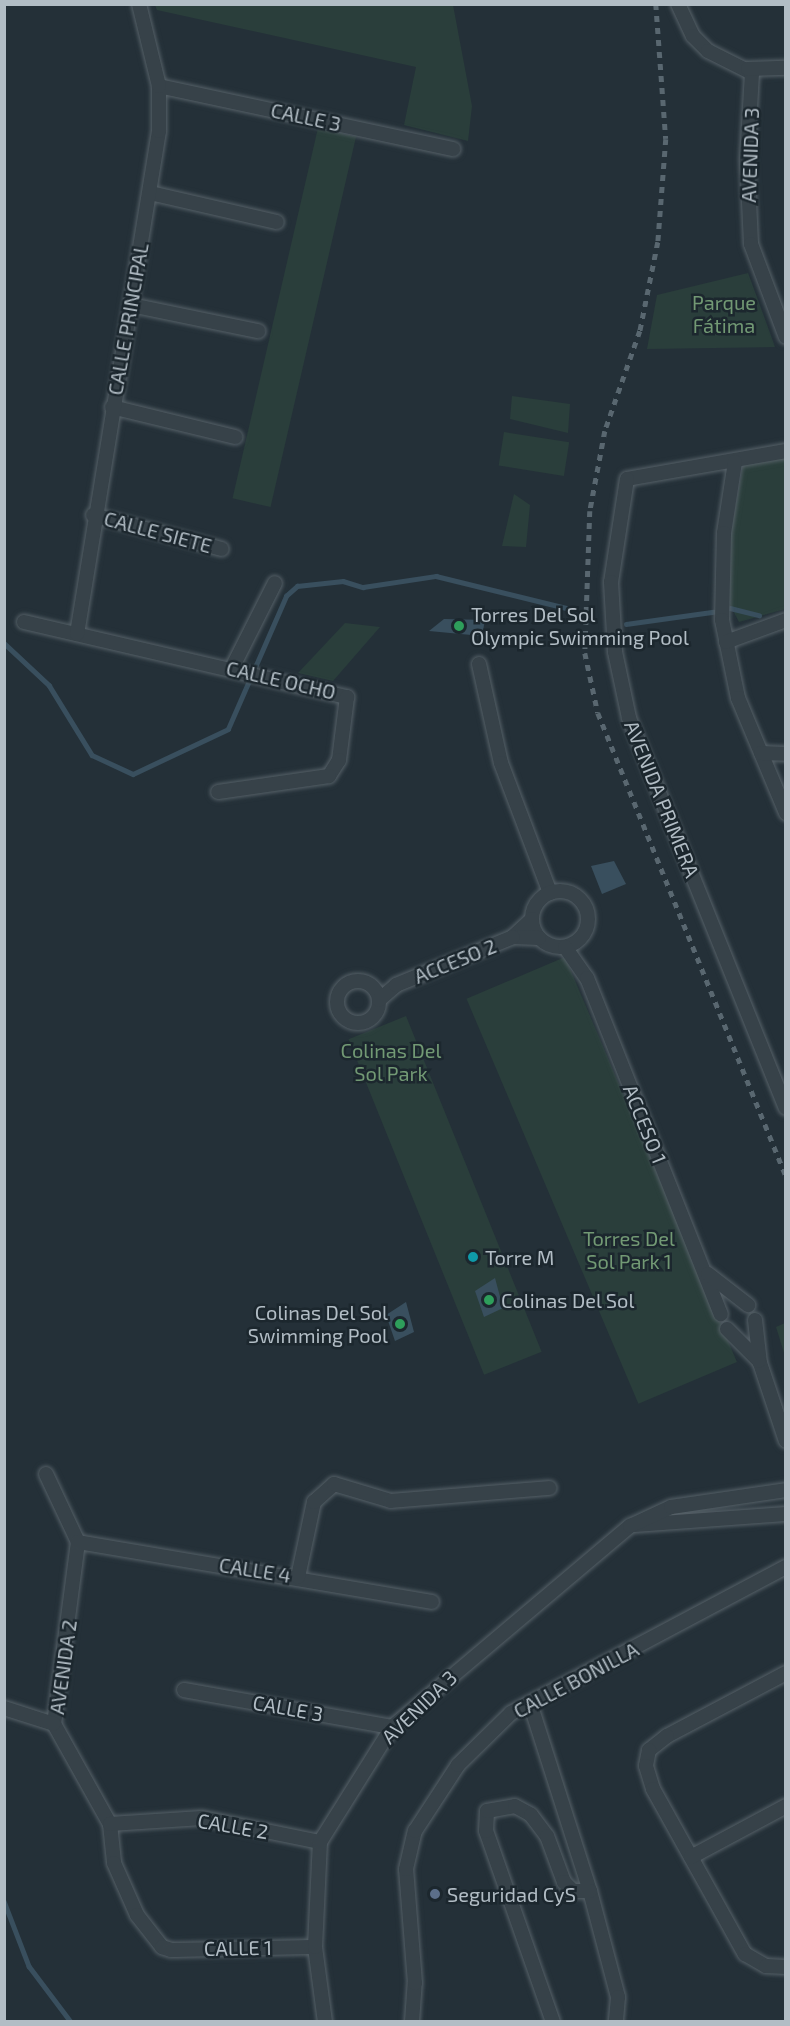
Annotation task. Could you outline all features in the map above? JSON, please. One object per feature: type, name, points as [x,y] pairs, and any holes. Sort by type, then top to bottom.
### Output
[{"type":"street","name":"CALLE PRINCIPAL","points":[[77,634],[93,515],[150,193],[159,86],[139,4]]},
{"type":"street","points":[[678,4],[693,36],[708,51],[748,69],[786,68]]},
{"type":"street","name":"AVENIDA 3","points":[[748,69],[753,82],[747,159],[751,244],[786,337]]},
{"type":"street","name":"CALLE 3","points":[[159,86],[453,149]]},
{"type":"street","points":[[150,193],[277,222]]},
{"type":"street","points":[[131,305],[258,331]]},
{"type":"street","points":[[112,407],[235,437]]},
{"type":"street","points":[[786,452],[735,462],[721,589],[726,642],[738,698],[786,813]]},
{"type":"street","name":"AVENIDA PRIMERA","points":[[735,462],[630,477],[623,492],[611,582],[615,652],[629,718],[781,1088],[786,1108]]},
{"type":"street","name":"CALLE SIETE","points":[[93,515],[222,549]]},
{"type":"street","points":[[232,668],[275,584]]},
{"type":"street","points":[[726,642],[786,620]]},
{"type":"street","name":"CALLE OCHO","points":[[24,622],[232,668],[347,697],[339,760],[335,771],[318,781],[218,792]]},
{"type":"street","points":[[479,664],[501,763],[550,893],[534,908],[532,919],[539,938],[565,947],[581,939]]},
{"type":"street","points":[[761,753],[786,754]]},
{"type":"street","name":"ACCESO 1","points":[[550,893],[566,892],[581,900],[588,924],[581,939],[586,978]]},
{"type":"street","name":"ACCESO 2","points":[[396,985],[346,984],[337,999],[340,1013],[351,1022],[367,1021],[379,1000],[396,985],[513,937],[532,919]]},
{"type":"street","name":"ACCESO 2","points":[[513,937],[539,938]]},
{"type":"street","name":"ACCESO 1","points":[[565,947],[586,978],[721,1314]]},
{"type":"street","points":[[371,986],[379,1000]]},
{"type":"street","name":"ACCESO 1","points":[[704,1270],[748,1305]]},
{"type":"street","points":[[755,1320],[760,1363],[786,1440]]},
{"type":"street","points":[[727,1329],[760,1363]]},
{"type":"street","points":[[46,1474],[78,1542]]},
{"type":"street","points":[[298,1577],[314,1502],[334,1484],[391,1501],[549,1488]]},
{"type":"street","name":"AVENIDA 3","points":[[325,2022],[315,1947],[320,1842],[392,1727],[630,1526],[671,1507],[786,1490]]},
{"type":"street","points":[[630,1526],[786,1514]]},
{"type":"street","name":"CALLE 4","points":[[78,1542],[298,1577],[432,1602]]},
{"type":"street","name":"AVENIDA 2","points":[[78,1542],[54,1724],[110,1824],[121,1885],[162,1947]]},
{"type":"street","name":"CALLE BONILLA","points":[[412,2022],[415,1983],[406,1869],[415,1831],[458,1765],[511,1713],[786,1568]]},
{"type":"street","points":[[786,1672],[650,1750],[646,1766],[654,1789],[745,1954],[766,1966],[786,1967]]},
{"type":"street","name":"CALLE 3","points":[[184,1690],[392,1727]]},
{"type":"street","points":[[530,1703],[590,1891],[618,1997],[616,2022]]},
{"type":"street","points":[[4,1708],[54,1724]]},
{"type":"street","points":[[553,2022],[486,1831],[487,1811],[515,1806],[531,1815],[547,1836],[564,1882],[573,1891],[590,1891]]},
{"type":"street","points":[[691,1857],[786,1806]]},
{"type":"street","name":"CALLE 2","points":[[110,1824],[202,1818],[320,1842]]},
{"type":"street","name":"CALLE 1","points":[[162,1947],[315,1947]]},
{"type":"green space","points":[[155,5],[453,5],[472,106],[468,141],[404,125],[416,67],[157,10]]},
{"type":"green space","points":[[318,128],[356,137],[271,507],[233,498]]},
{"type":"green space","name":"Parque Fátima","points":[[748,273],[775,347],[647,349],[657,295]]},
{"type":"green space","points":[[512,396],[570,404],[568,433],[510,419]]},
{"type":"green space","points":[[504,432],[569,442],[564,476],[499,466]]},
{"type":"green space","points":[[785,457],[785,609],[739,622],[728,601],[730,539],[743,465]]},
{"type":"green space","points":[[514,494],[530,505],[526,547],[502,546]]},
{"type":"green space","points":[[345,623],[380,627],[333,681],[298,673]]},
{"type":"green space","name":"Torres Del Sol Park 1","points":[[565,957],[737,1362],[638,1404],[467,999]]},
{"type":"green space","name":"Colinas Del Sol Park","points":[[406,1016],[542,1352],[484,1375],[349,1039]]},
{"type":"green space","points":[[785,1323],[785,1356],[776,1327]]},
{"type":"water","name":"Torres Del Sol Olympic Swimming Pool","points":[[444,619],[485,620],[482,636],[429,631]]},
{"type":"water","points":[[614,861],[626,884],[602,894],[591,866]]},
{"type":"water","name":"Colinas Del Sol","points":[[495,1278],[503,1308],[484,1317],[475,1291]]},
{"type":"water","name":"Colinas Del Sol Swimming Pool","points":[[406,1302],[414,1332],[395,1341],[386,1315]]},
{"type":"waterway","points":[[4,643],[49,685],[92,755],[133,774],[228,729],[286,596],[297,586],[343,581],[363,587],[436,576],[570,609]]},
{"type":"waterway","points":[[730,608],[759,615]]},
{"type":"waterway","points":[[626,624],[713,612]]},
{"type":"waterway","points":[[4,1901],[29,1966],[71,2022]]},
{"type":"railway","points":[[656,4],[666,139],[658,242],[640,331],[605,431],[590,511],[585,653],[598,713],[786,1176]]},
{"type":"place","name":"Torres Del Sol Olympic Swimming Pool","points":[[459,626]]},
{"type":"place","name":"Torre M","points":[[473,1257]]},
{"type":"place","name":"Colinas Del Sol","points":[[489,1300]]},
{"type":"place","name":"Colinas Del Sol Swimming Pool","points":[[400,1324]]},
{"type":"place","name":"Seguridad CyS","points":[[435,1894]]}]
